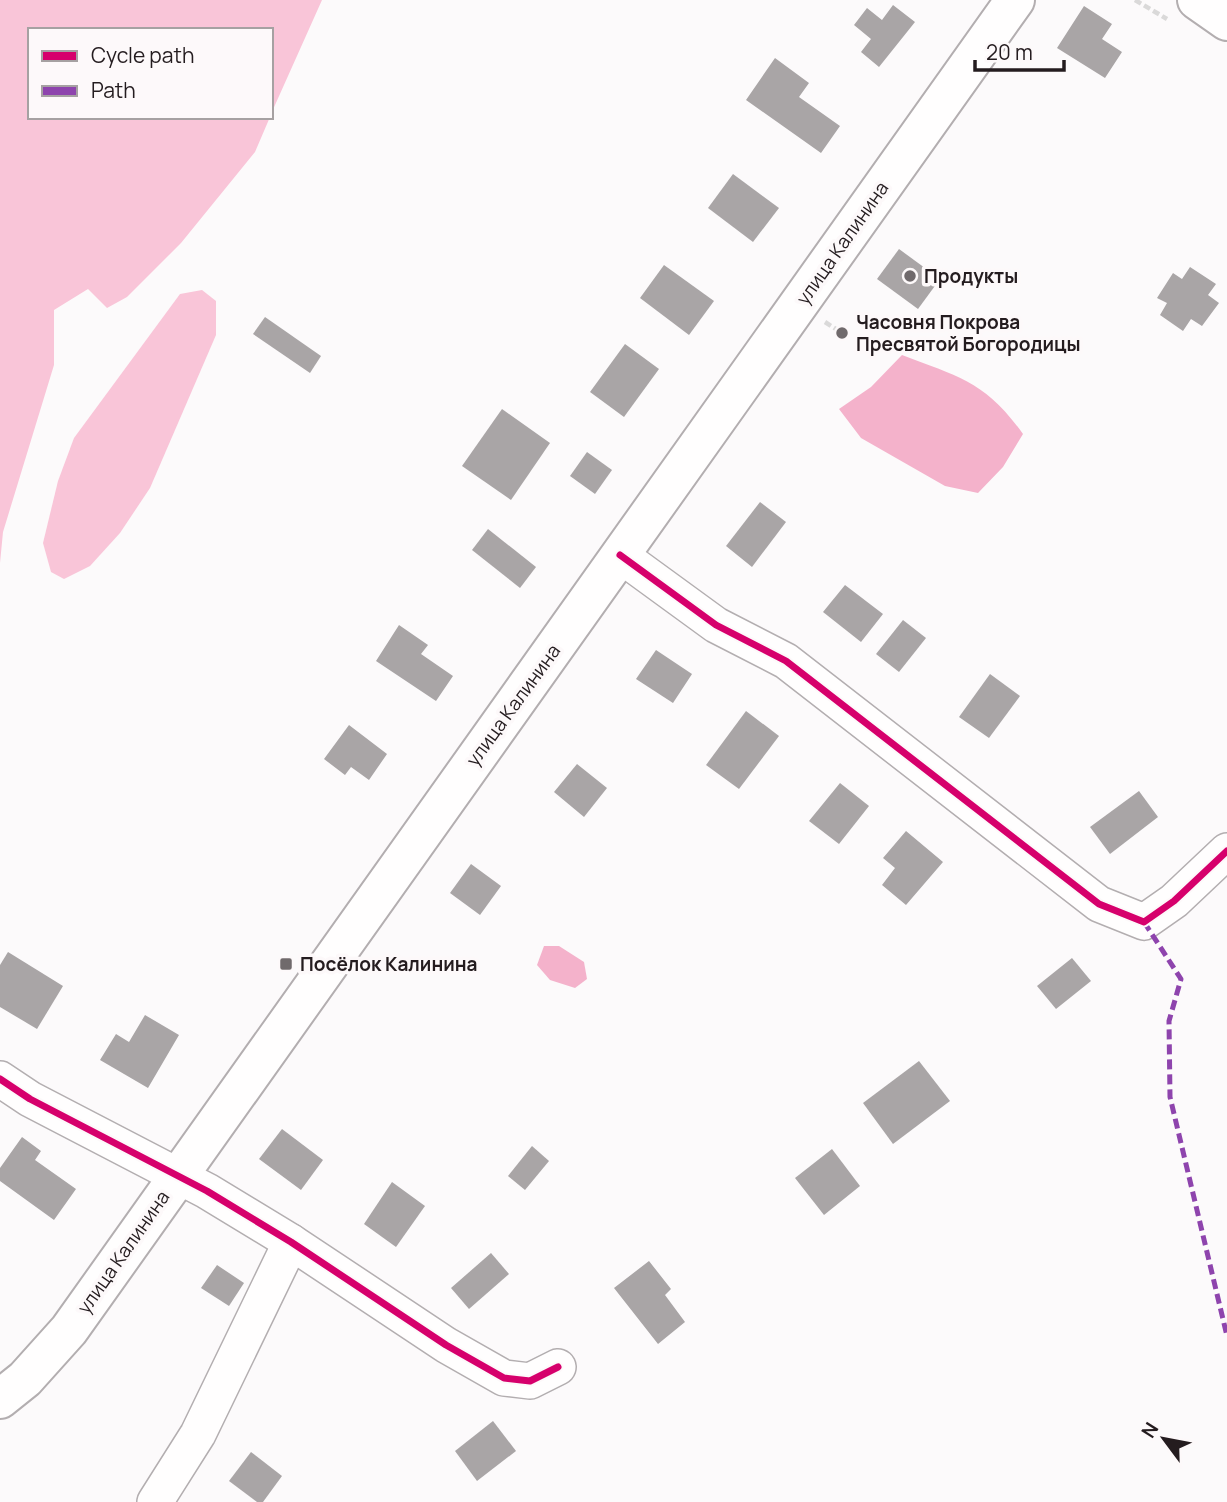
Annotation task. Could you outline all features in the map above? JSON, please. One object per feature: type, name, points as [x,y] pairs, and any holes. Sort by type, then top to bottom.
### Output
[{"type":"main road","name":"улица Калинина","points":[[0,1399],[25,1379],[69,1331],[178,1174],[1015,0]]},
{"type":"main road","points":[[1196,0],[1227,21]]},
{"type":"street","points":[[620,555],[716,625],[786,661],[1099,904],[1144,922],[1174,901],[1227,850]]},
{"type":"street","points":[[0,1080],[30,1099],[178,1174],[291,1242],[446,1345],[505,1378],[530,1381],[558,1367]]},
{"type":"street","points":[[155,1502],[198,1434],[291,1242]]},
{"type":"shaded area","points":[[0,0],[322,0],[273,110],[273,28],[28,28],[28,119],[269,119],[255,152],[181,243],[127,297],[107,308],[88,289],[54,310],[54,365],[3,532],[0,563]]},
{"type":"shaded area","points":[[202,290],[216,301],[216,335],[150,488],[120,533],[90,566],[64,579],[51,572],[43,543],[58,481],[74,438],[180,294]]},
{"type":"shaded area","points":[[902,355],[970,383],[996,402],[1023,434],[1003,467],[978,493],[945,486],[861,438],[839,409],[871,387]]},
{"type":"shaded area","points":[[544,946],[559,946],[584,962],[587,979],[575,988],[550,980],[537,965]]},
{"type":"building","points":[[893,5],[915,22],[879,67],[861,52],[871,39],[854,25],[867,8],[882,20]]},
{"type":"building","points":[[1084,6],[1112,24],[1102,39],[1122,52],[1105,78],[1057,48]]},
{"type":"building","points":[[775,58],[809,83],[799,97],[840,126],[821,153],[746,100]]},
{"type":"building","points":[[733,174],[779,208],[753,242],[708,208]]},
{"type":"building","points":[[899,249],[940,279],[918,309],[877,279]]},
{"type":"building","points":[[664,265],[714,301],[689,335],[640,298]]},
{"type":"building","points":[[1190,267],[1216,284],[1208,295],[1219,303],[1202,326],[1191,319],[1183,331],[1160,315],[1167,303],[1157,298],[1173,273],[1182,279]]},
{"type":"building","points":[[265,317],[321,356],[310,373],[253,334]]},
{"type":"building","points":[[625,344],[659,369],[624,417],[590,392]]},
{"type":"building","points":[[502,409],[550,443],[511,500],[462,466]]},
{"type":"building","points":[[587,452],[612,470],[595,494],[570,476]]},
{"type":"building","points":[[760,502],[786,522],[752,567],[726,546]]},
{"type":"building","points":[[488,529],[536,567],[520,588],[472,550]]},
{"type":"building","points":[[845,585],[883,614],[861,642],[823,612]]},
{"type":"building","points":[[903,620],[926,638],[899,672],[876,654]]},
{"type":"building","points":[[399,625],[428,645],[421,654],[453,676],[436,701],[376,661]]},
{"type":"building","points":[[656,650],[692,674],[673,703],[636,679]]},
{"type":"building","points":[[990,674],[1020,696],[989,738],[959,717]]},
{"type":"building","points":[[746,711],[779,736],[739,789],[706,765]]},
{"type":"building","points":[[349,725],[387,754],[369,780],[351,767],[345,775],[324,759]]},
{"type":"building","points":[[577,764],[607,788],[584,817],[554,792]]},
{"type":"building","points":[[840,783],[869,806],[839,844],[809,821]]},
{"type":"building","points":[[1139,791],[1158,817],[1110,854],[1090,827]]},
{"type":"building","points":[[906,831],[943,862],[906,905],[882,885],[895,868],[883,858]]},
{"type":"building","points":[[471,864],[501,886],[480,915],[450,893]]},
{"type":"building","points":[[8,952],[63,986],[37,1029],[0,1007],[0,965]]},
{"type":"building","points":[[1072,958],[1091,981],[1056,1009],[1037,986]]},
{"type":"building","points":[[145,1015],[179,1035],[148,1088],[100,1060],[116,1034],[129,1042]]},
{"type":"building","points":[[919,1061],[950,1101],[893,1144],[863,1103]]},
{"type":"building","points":[[282,1129],[323,1160],[301,1190],[259,1159]]},
{"type":"building","points":[[22,1137],[41,1151],[35,1160],[76,1189],[54,1220],[0,1181],[0,1168]]},
{"type":"building","points":[[532,1146],[549,1161],[525,1190],[508,1176]]},
{"type":"building","points":[[832,1149],[860,1186],[824,1215],[795,1178]]},
{"type":"building","points":[[392,1182],[425,1206],[396,1247],[364,1224]]},
{"type":"building","points":[[491,1253],[509,1274],[469,1309],[451,1288]]},
{"type":"building","points":[[649,1261],[671,1289],[665,1295],[685,1322],[658,1344],[614,1288]]},
{"type":"building","points":[[217,1265],[244,1283],[229,1306],[201,1288]]},
{"type":"building","points":[[493,1421],[516,1451],[477,1481],[455,1451]]},
{"type":"building","points":[[251,1452],[282,1476],[263,1502],[257,1502],[229,1481]]},
{"type":"marked path","points":[[1144,922],[1181,979],[1169,1021],[1170,1097],[1227,1336]]},
{"type":"cycle path","points":[[620,555],[716,625],[786,661],[1099,904],[1144,922],[1174,901],[1227,851]]},
{"type":"cycle path","points":[[0,1079],[30,1099],[207,1191],[291,1242],[446,1345],[504,1378],[530,1381],[558,1367]]},
{"type":"place","name":"Продукты","points":[[910,276]]},
{"type":"place","name":"Часовня Покрова Пресвятой Богородицы","points":[[842,333]]},
{"type":"place","name":"Посёлок Калинина","points":[[286,964]]}]
